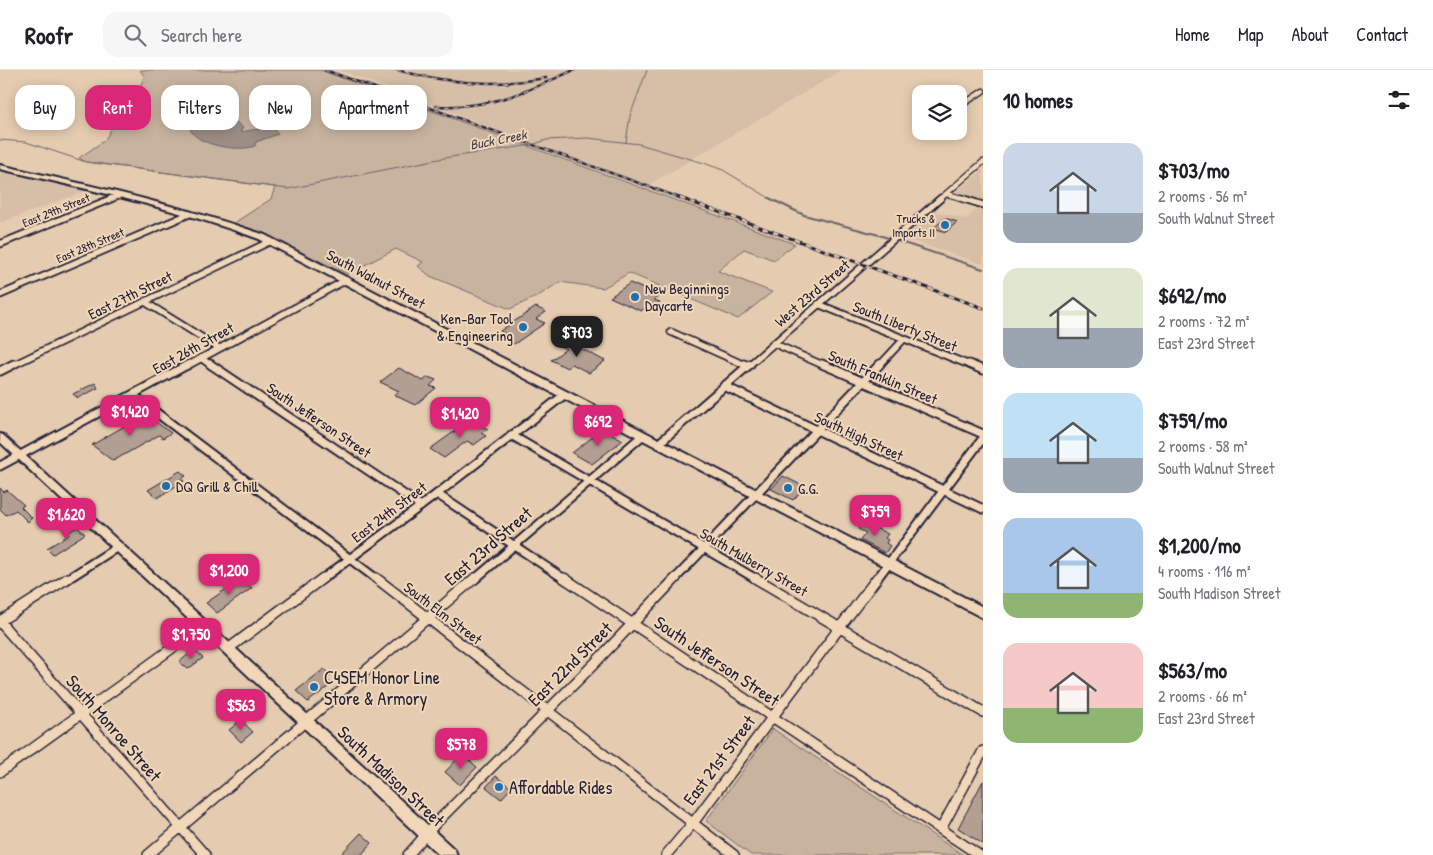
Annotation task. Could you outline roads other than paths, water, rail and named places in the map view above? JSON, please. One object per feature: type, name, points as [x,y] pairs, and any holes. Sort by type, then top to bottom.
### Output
[{"type":"main road","name":"South Walnut Street","points":[[0,167],[237,227],[271,241],[755,495],[983,612]]},
{"type":"main road","name":"South Madison Street","points":[[0,437],[450,855]]},
{"type":"street","points":[[967,102],[983,91]]},
{"type":"street","name":"West 23rd Street","points":[[658,444],[983,162]]},
{"type":"street","points":[[947,194],[983,205]]},
{"type":"street","name":"East 29th Street","points":[[0,244],[119,196]]},
{"type":"street","name":"East 28th Street","points":[[0,295],[189,214]]},
{"type":"street","name":"East 27th Street","points":[[0,371],[271,241]]},
{"type":"street","name":"East 26th Street","points":[[0,466],[346,280]]},
{"type":"street","points":[[145,302],[219,348]]},
{"type":"street","name":"South Liberty Street","points":[[818,304],[983,370]]},
{"type":"street","points":[[671,332],[748,366]]},
{"type":"street","name":"East 22nd Street","points":[[408,855],[704,549],[904,338]]},
{"type":"street","name":"South Franklin Street","points":[[774,343],[983,436]]},
{"type":"street","name":"South Jefferson Street","points":[[201,358],[421,506]]},
{"type":"street","name":"South High Street","points":[[724,386],[983,509]]},
{"type":"street","name":"South Elm Street","points":[[133,394],[429,618],[734,855]]},
{"type":"street","name":"East 24th Street","points":[[228,648],[437,494],[564,395]]},
{"type":"street","name":"South Mulberry Street","points":[[511,435],[983,712]]},
{"type":"street","name":"East 23rd Street","points":[[148,855],[297,729],[308,722],[642,436]]},
{"type":"street","name":"East 21st Street","points":[[666,855],[693,823],[983,436]]},
{"type":"street","name":"South Jefferson Street","points":[[437,494],[512,546],[979,855]]},
{"type":"street","points":[[0,622],[119,546]]},
{"type":"street","name":"South Monroe Street","points":[[0,622],[205,855]]},
{"type":"street","points":[[0,772],[204,626]]},
{"type":"street","points":[[941,829],[983,750]]},
{"type":"waterway","points":[[626,142],[630,116],[647,70]]},
{"type":"waterway","name":"Buck Creek","points":[[0,140],[26,142],[86,162],[288,189],[444,158],[532,145],[546,140],[588,138],[639,144],[704,163],[723,170],[771,199]]},
{"type":"waterway","name":"Buck Creek","points":[[771,199],[804,215],[879,235],[983,269]]},
{"type":"railway","points":[[325,70],[683,199]]},
{"type":"railway","points":[[397,70],[416,75],[471,83],[508,83],[546,78]]},
{"type":"railway","points":[[436,106],[474,105],[491,102],[523,92],[574,70]]},
{"type":"railway","points":[[680,198],[983,308]]},
{"type":"place","name":"Trucks & Imports II","points":[[945,225]]},
{"type":"place","name":"New Beginnings Daycarte","points":[[635,297]]},
{"type":"place","name":"Ken-Bar Tool & Engineering","points":[[523,327]]},
{"type":"place","name":"DQ Grill & Chill","points":[[166,486]]},
{"type":"place","name":"G.G.","points":[[788,488]]},
{"type":"place","name":"C4SEM Honor Line Store & Armory","points":[[314,687]]},
{"type":"place","name":"Affordable Rides","points":[[499,787]]}]
